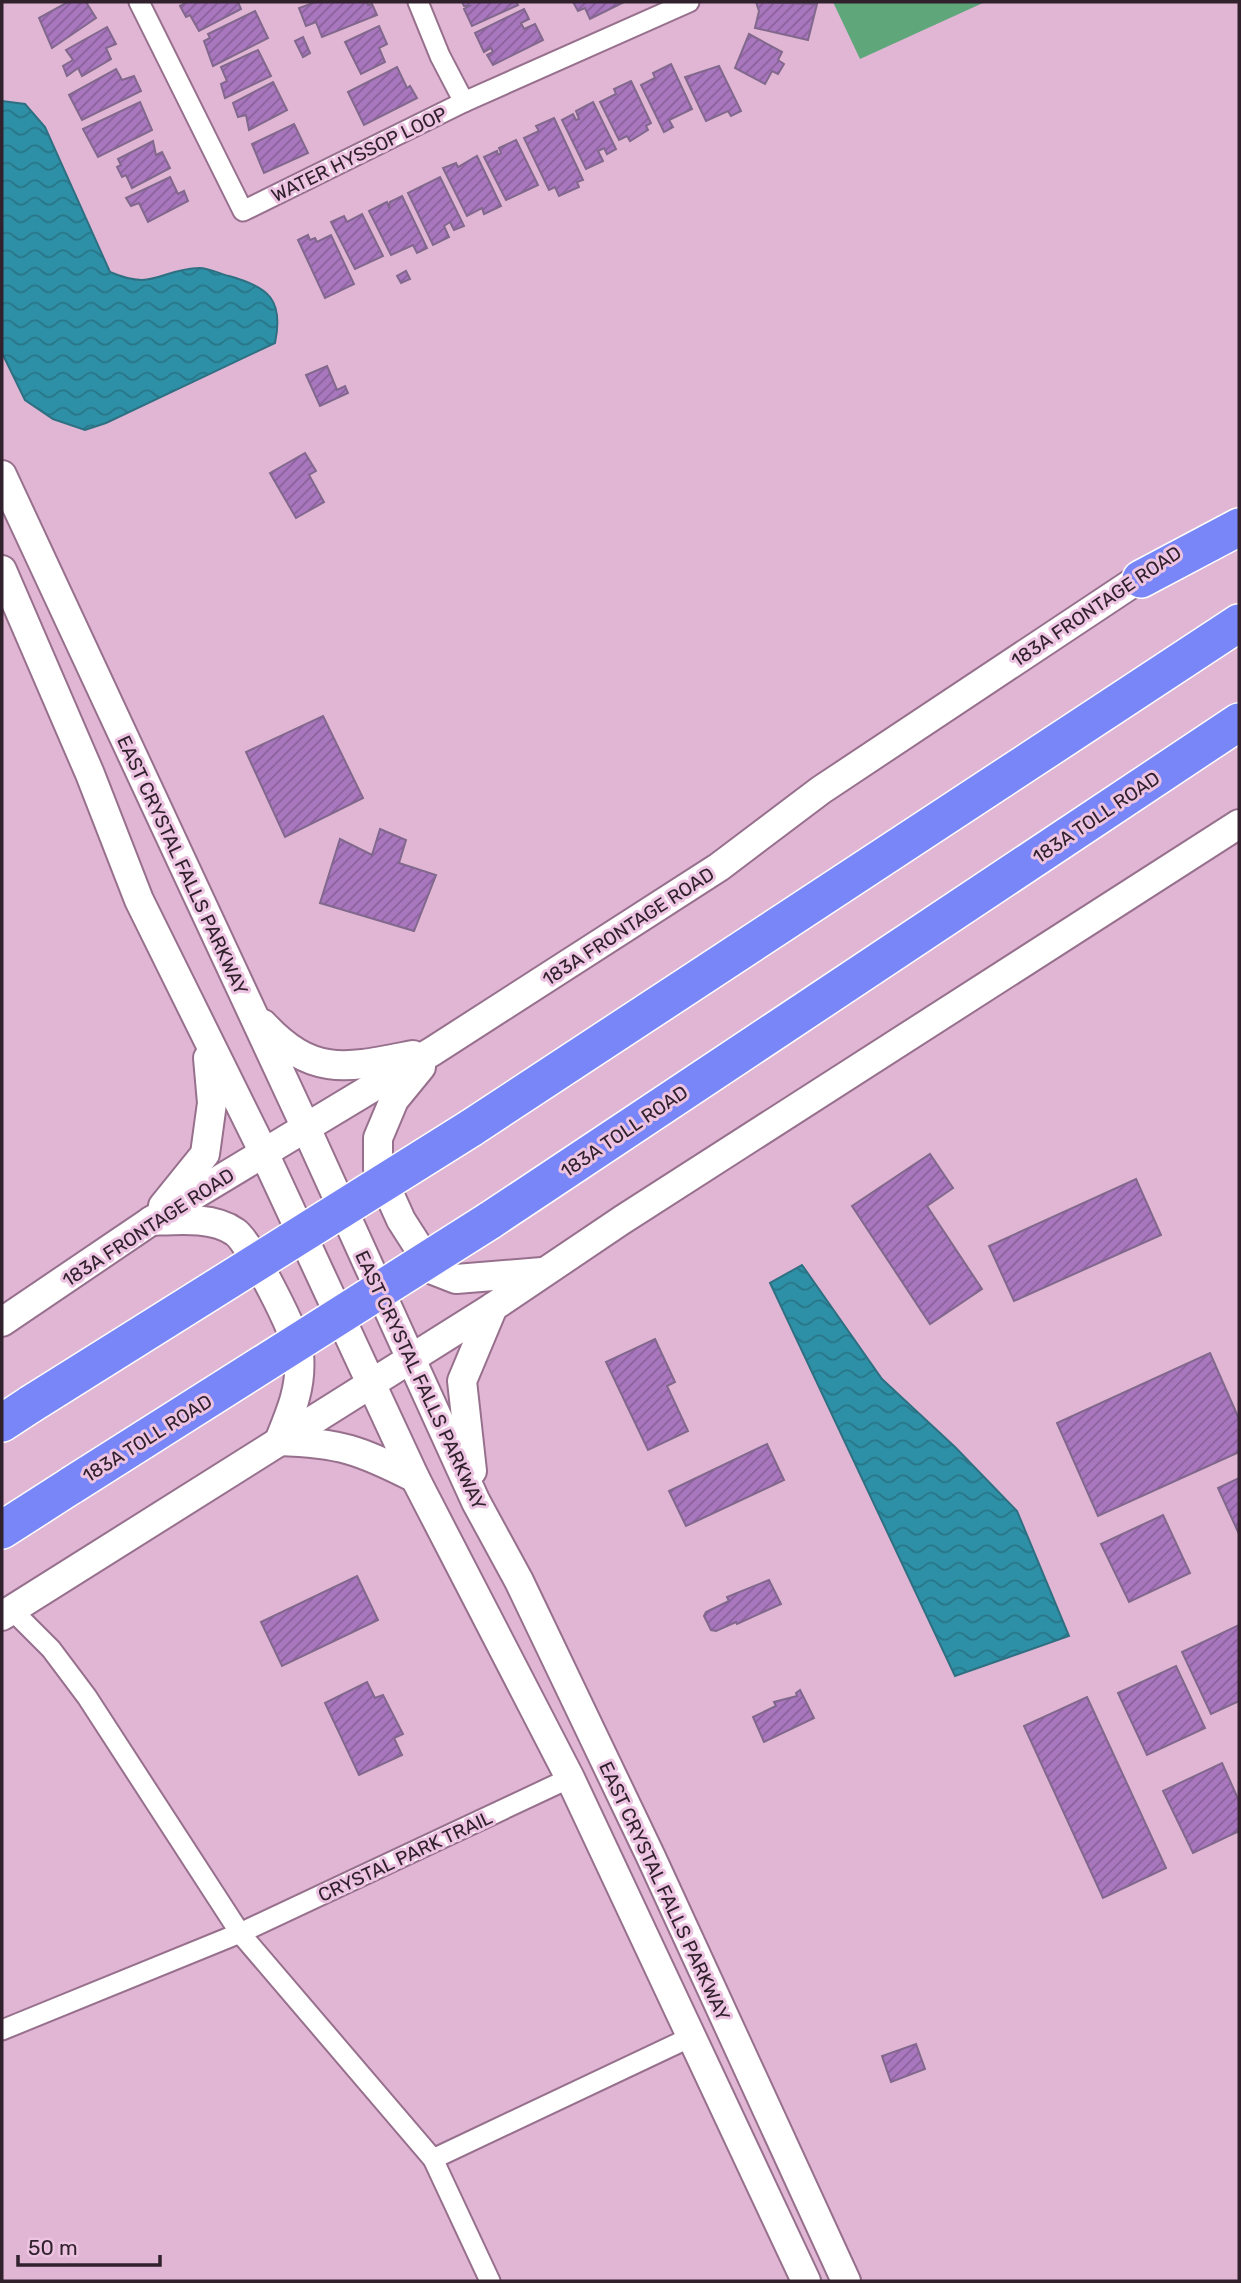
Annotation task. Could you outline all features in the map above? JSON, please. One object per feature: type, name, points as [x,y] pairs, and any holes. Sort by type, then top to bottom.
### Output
[{"type":"highway","points":[[1141,579],[1239,527]]},
{"type":"highway","points":[[17,1413],[471,1128],[1239,623]]},
{"type":"highway","name":"183A TOLL ROAD","points":[[2,1530],[489,1222],[1239,722]]},
{"type":"main road","name":"EAST CRYSTAL FALLS PARKWAY","points":[[2,475],[306,1128],[476,1502],[519,1581],[725,2020],[839,2279]]},
{"type":"main road","name":"183A FRONTAGE ROAD","points":[[2,1322],[150,1221],[433,1051],[719,867],[821,790],[1141,579],[1239,506]]},
{"type":"main road","name":"EAST CRYSTAL FALLS PARKWAY","points":[[2,570],[90,774],[139,900],[207,1043],[264,1153],[415,1478],[570,1778],[806,2281]]},
{"type":"main road","points":[[90,774],[131,757]]},
{"type":"main road","points":[[7,1613],[493,1307],[1239,824]]},
{"type":"main road","points":[[251,1011],[279,1041],[317,1064],[339,1068],[433,1051]]},
{"type":"main road","points":[[150,1221],[205,1154],[212,1103],[207,1043]]},
{"type":"main road","points":[[433,1051],[394,1100],[378,1138],[379,1169],[401,1220],[433,1269],[456,1279],[546,1272]]},
{"type":"main road","points":[[150,1221],[210,1222],[236,1232],[263,1271],[299,1351],[298,1396],[279,1441]]},
{"type":"main road","points":[[476,1502],[462,1381],[493,1307]]},
{"type":"main road","points":[[279,1441],[327,1443],[367,1453],[415,1478]]},
{"type":"main road","points":[[691,2037],[725,2020]]},
{"type":"street","name":"WATER HYSSOP LOOP","points":[[139,2],[243,211],[464,102],[689,2]]},
{"type":"street","points":[[418,2],[440,57],[464,102]]},
{"type":"street","points":[[7,1613],[51,1649],[87,1697],[240,1933],[433,2159],[491,2281]]},
{"type":"street","name":"CRYSTAL PARK TRAIL","points":[[2,2030],[240,1933],[570,1778]]},
{"type":"street","points":[[433,2159],[691,2037]]},
{"type":"green space","points":[[833,2],[985,2],[860,59]]},
{"type":"water","points":[[2,101],[25,104],[45,127],[110,272],[137,280],[147,280],[202,268],[243,280],[264,291],[275,306],[275,343],[106,423],[85,430],[53,419],[25,400],[2,353]]},
{"type":"water","points":[[802,1265],[882,1379],[955,1447],[1017,1511],[1069,1636],[955,1676],[770,1283]]},
{"type":"building","points":[[68,2],[86,2],[96,18],[52,48],[39,18]]},
{"type":"building","points":[[187,2],[238,2],[241,9],[199,31],[190,15],[186,17],[180,6]]},
{"type":"building","points":[[316,2],[367,2],[368,5],[372,4],[377,15],[322,37],[316,22],[306,26],[299,8]]},
{"type":"building","points":[[462,2],[516,2],[518,5],[472,26],[464,9],[469,6],[464,6]]},
{"type":"building","points":[[573,2],[624,2],[590,19],[585,8],[578,11]]},
{"type":"building","points":[[756,2],[817,4],[808,40],[755,28],[759,11]]},
{"type":"building","points":[[524,9],[529,19],[521,23],[524,29],[535,24],[543,40],[493,65],[487,55],[493,52],[491,48],[484,52],[475,33]]},
{"type":"building","points":[[255,11],[268,38],[213,66],[204,41],[210,38],[208,34]]},
{"type":"building","points":[[379,26],[387,44],[379,48],[385,62],[361,74],[345,42]]},
{"type":"building","points":[[107,27],[116,44],[106,48],[111,59],[82,76],[78,68],[67,76],[63,66],[73,60],[66,50]]},
{"type":"building","points":[[749,34],[782,52],[778,60],[784,64],[778,74],[772,71],[765,84],[735,68]]},
{"type":"building","points":[[303,37],[310,53],[303,57],[295,41]]},
{"type":"building","points":[[258,50],[271,76],[225,98],[221,84],[227,81],[221,67]]},
{"type":"building","points":[[671,64],[692,109],[669,120],[673,127],[664,132],[641,85],[655,78],[653,73]]},
{"type":"building","points":[[719,66],[741,111],[731,116],[728,111],[706,121],[685,77]]},
{"type":"building","points":[[397,67],[407,88],[410,86],[417,98],[364,125],[348,92]]},
{"type":"building","points":[[116,69],[122,80],[134,76],[141,91],[82,120],[69,95]]},
{"type":"building","points":[[631,81],[651,123],[646,126],[648,130],[630,141],[627,136],[619,140],[600,102],[616,94],[614,89]]},
{"type":"building","points":[[273,82],[287,110],[249,130],[246,115],[238,117],[233,103]]},
{"type":"building","points":[[140,102],[152,130],[98,157],[83,129]]},
{"type":"building","points":[[593,102],[616,149],[607,154],[604,148],[598,151],[603,161],[586,169],[562,120],[573,114],[576,120],[579,119],[576,111]]},
{"type":"building","points":[[554,118],[583,180],[577,182],[579,187],[559,196],[555,187],[549,190],[524,138],[539,131],[536,126]]},
{"type":"building","points":[[294,124],[308,153],[264,173],[252,144]]},
{"type":"building","points":[[516,140],[538,185],[506,200],[484,157],[497,151],[498,155],[501,153],[499,148]]},
{"type":"building","points":[[153,141],[156,155],[162,152],[170,168],[132,188],[126,175],[122,177],[117,167],[121,165],[118,159]]},
{"type":"building","points":[[477,156],[501,206],[484,214],[482,208],[467,216],[443,168],[456,163],[458,167]]},
{"type":"building","points":[[170,177],[178,194],[184,191],[188,201],[148,222],[139,203],[131,206],[126,198]]},
{"type":"building","points":[[440,177],[464,226],[454,230],[450,222],[444,226],[449,237],[433,245],[408,193]]},
{"type":"building","points":[[402,196],[427,248],[417,253],[413,245],[391,255],[369,211],[387,202],[389,207],[390,202]]},
{"type":"building","points":[[362,214],[383,256],[355,269],[331,222],[344,216],[347,222]]},
{"type":"building","points":[[308,235],[310,240],[315,238],[317,242],[331,235],[354,284],[325,298],[298,240]]},
{"type":"building","points":[[406,271],[410,279],[401,283],[397,276]]},
{"type":"building","points":[[327,366],[337,390],[345,386],[348,393],[320,406],[306,375]]},
{"type":"building","points":[[305,453],[316,471],[309,475],[324,502],[296,518],[270,473]]},
{"type":"building","points":[[323,716],[363,798],[285,837],[246,752]]},
{"type":"building","points":[[380,829],[406,840],[399,863],[436,875],[414,931],[320,903],[340,839],[372,855]]},
{"type":"building","points":[[930,1154],[953,1188],[927,1206],[982,1289],[930,1324],[852,1206]]},
{"type":"building","points":[[1136,1179],[1161,1235],[1014,1301],[989,1246]]},
{"type":"building","points":[[655,1339],[675,1382],[667,1386],[688,1431],[648,1450],[606,1362]]},
{"type":"building","points":[[1210,1353],[1239,1419],[1239,1452],[1098,1516],[1057,1423]]},
{"type":"building","points":[[767,1444],[784,1480],[686,1526],[669,1491]]},
{"type":"building","points":[[1239,1478],[1239,1534],[1218,1488]]},
{"type":"building","points":[[1163,1515],[1190,1573],[1129,1602],[1101,1544]]},
{"type":"building","points":[[357,1576],[378,1620],[282,1666],[261,1622]]},
{"type":"building","points":[[769,1580],[781,1604],[737,1624],[736,1622],[716,1631],[711,1630],[704,1616],[706,1612],[729,1601],[727,1597]]},
{"type":"building","points":[[1239,1625],[1239,1701],[1211,1714],[1182,1652]]},
{"type":"building","points":[[1176,1666],[1205,1728],[1147,1755],[1118,1693]]},
{"type":"building","points":[[367,1682],[375,1698],[383,1695],[403,1734],[394,1738],[402,1755],[359,1775],[325,1703]]},
{"type":"building","points":[[800,1690],[814,1718],[764,1742],[753,1717],[776,1706],[774,1702],[797,1696],[796,1693]]},
{"type":"building","points":[[1087,1697],[1166,1868],[1103,1898],[1024,1726]]},
{"type":"building","points":[[1222,1763],[1239,1801],[1239,1831],[1193,1853],[1163,1791]]},
{"type":"building","points":[[916,2044],[925,2069],[891,2082],[882,2056]]}]
